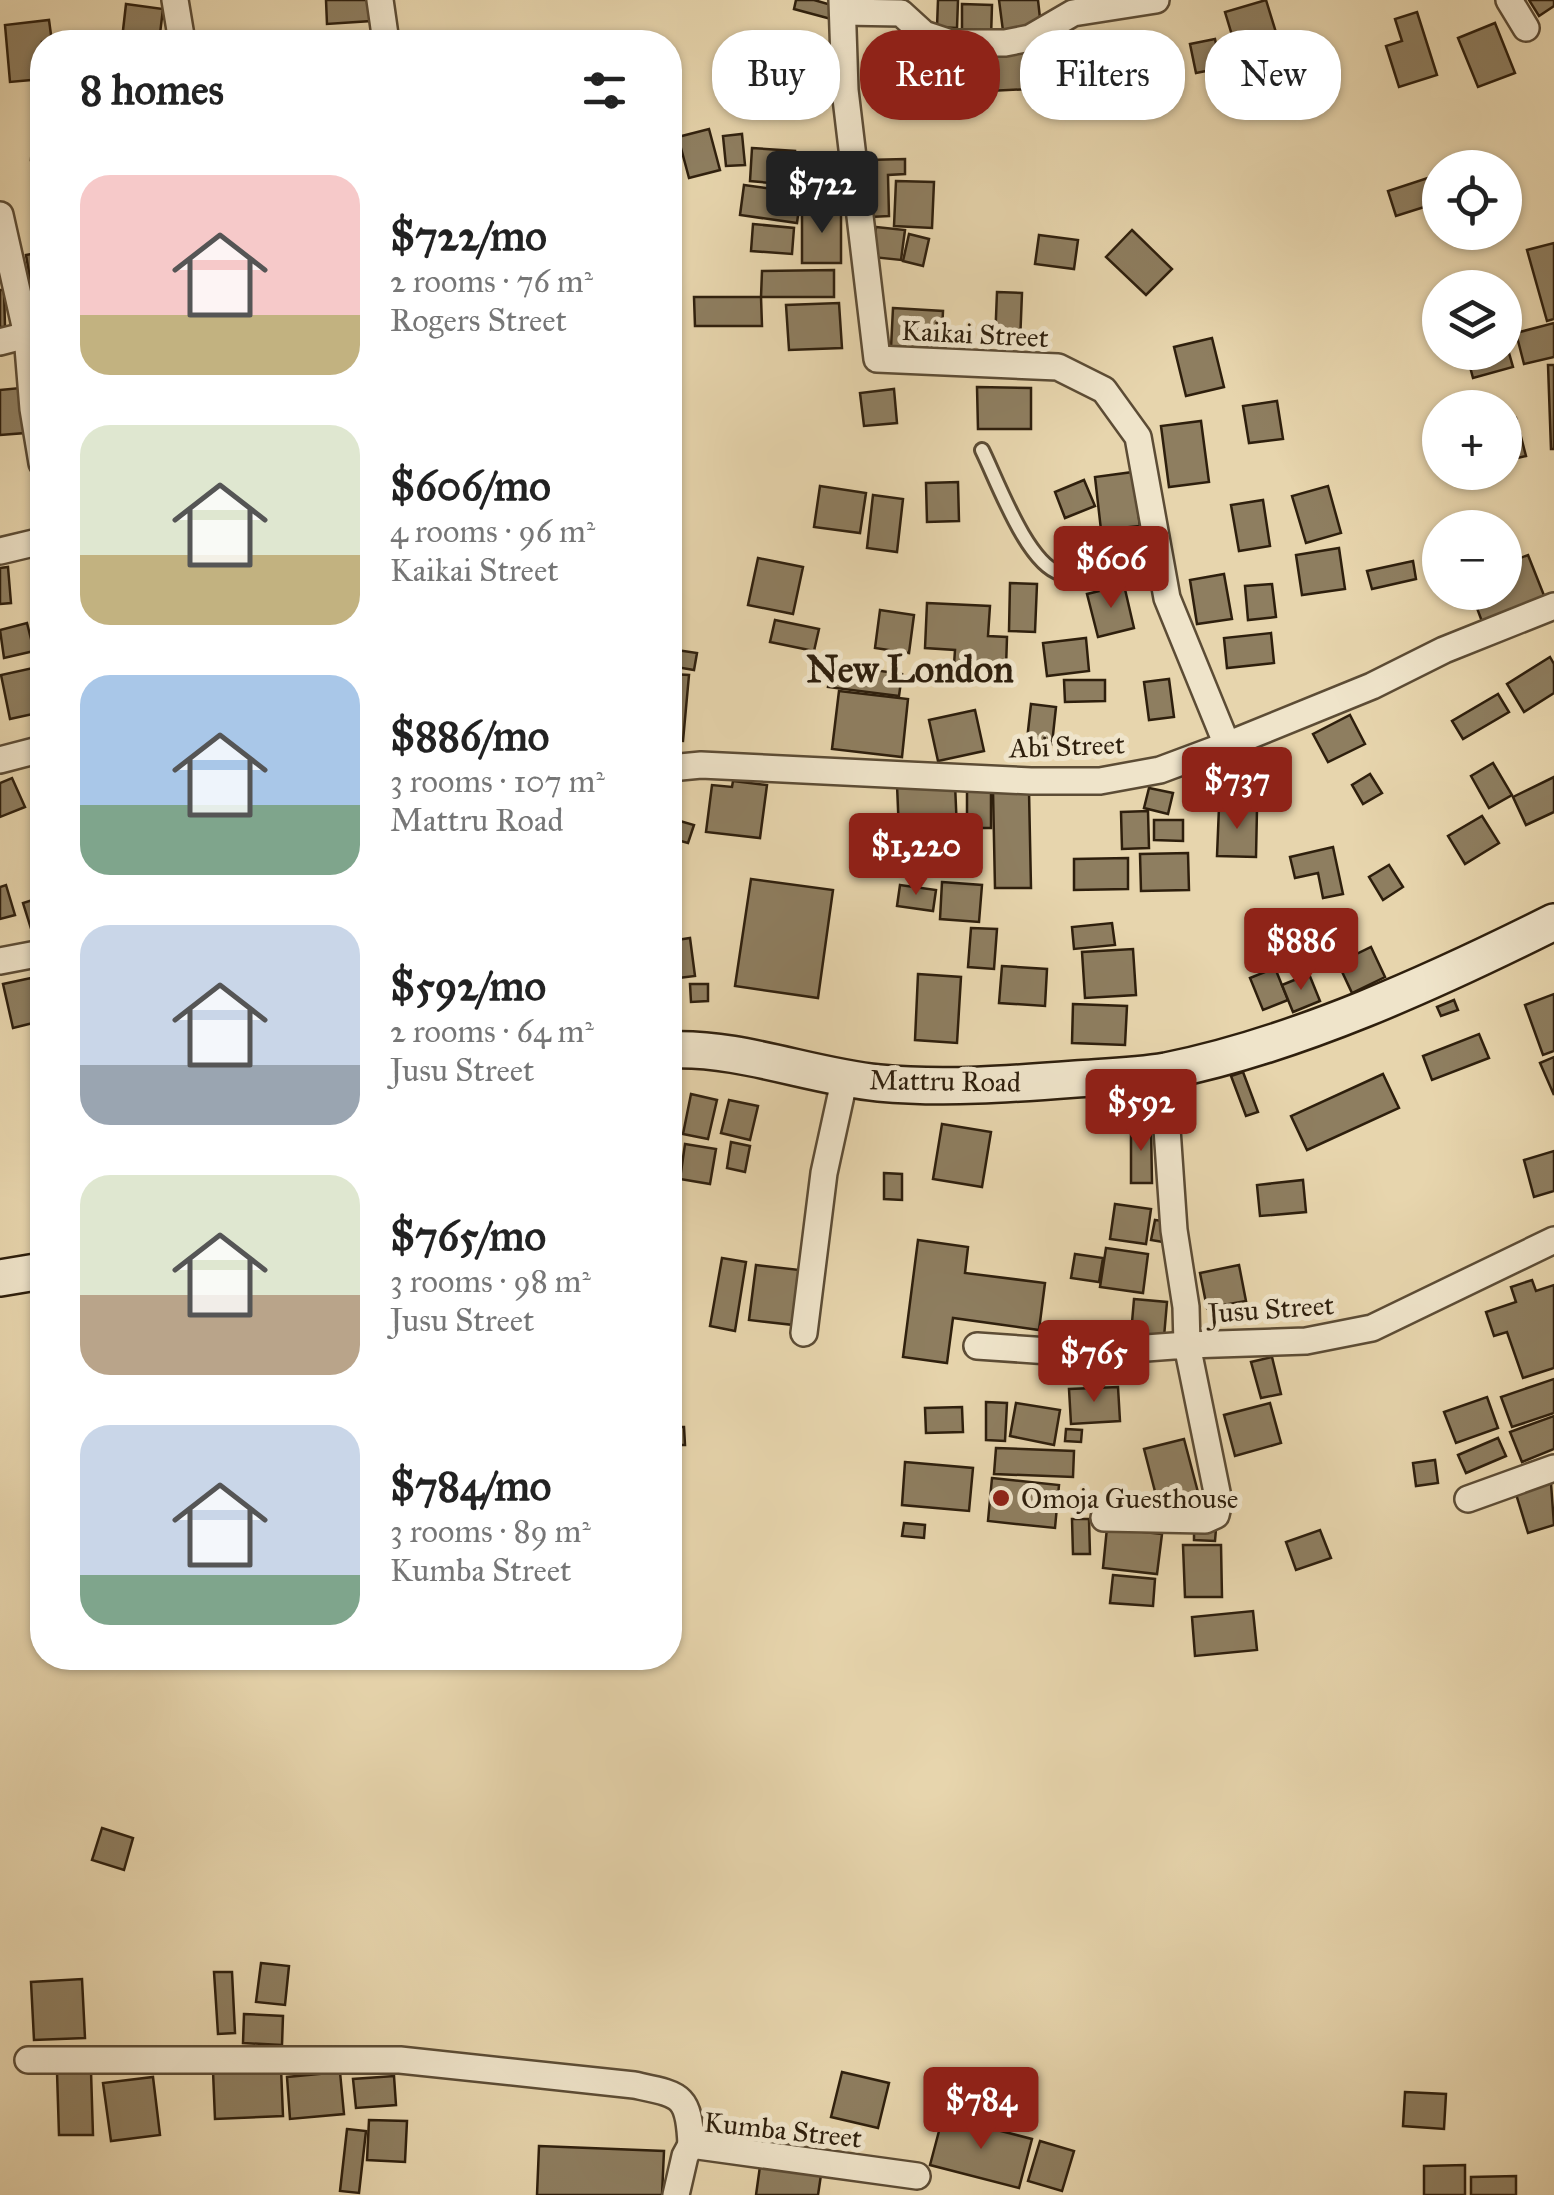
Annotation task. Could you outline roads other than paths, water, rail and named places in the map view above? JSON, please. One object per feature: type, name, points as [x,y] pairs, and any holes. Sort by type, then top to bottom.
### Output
[{"type":"main road","name":"Mattru Road","points":[[682,1051],[714,1052],[880,1083],[1028,1082],[1163,1071],[1231,1055],[1330,1020],[1554,922]]},
{"type":"main road","points":[[0,1278],[30,1273]]},
{"type":"street","points":[[174,0],[180,30]]},
{"type":"street","points":[[380,0],[384,30]]},
{"type":"street","points":[[842,6],[900,13],[924,34],[951,44],[1004,43],[1030,38],[1071,7],[1156,0]]},
{"type":"street","points":[[1509,0],[1526,28]]},
{"type":"street","name":"Kaikai Street","points":[[842,6],[845,90],[877,360],[1058,367],[1104,390],[1138,437],[1167,598],[1227,744]]},
{"type":"street","points":[[0,215],[27,335],[30,372]]},
{"type":"street","points":[[0,342],[27,335]]},
{"type":"street","points":[[0,551],[30,544]]},
{"type":"street","name":"Abi Street","points":[[682,768],[719,766],[1031,782],[1100,781],[1160,770],[1372,686],[1444,650],[1554,606]]},
{"type":"street","points":[[0,760],[30,752]]},
{"type":"street","points":[[0,962],[30,956]]},
{"type":"street","name":"Jusu Street","points":[[1163,1071],[1187,1345],[1306,1341],[1372,1328],[1554,1240]]},
{"type":"street","points":[[804,1333],[824,1174],[845,1078]]},
{"type":"street","points":[[977,1346],[1078,1353],[1187,1345],[1218,1502],[1216,1515],[1205,1520],[1104,1518]]},
{"type":"street","points":[[1468,1499],[1554,1468]]},
{"type":"street","points":[[28,2060],[400,2060],[634,2085],[684,2100],[690,2114],[691,2145]]},
{"type":"street","name":"Kumba Street","points":[[676,2195],[691,2145],[917,2176]]},
{"type":"lane","points":[[982,450],[1030,547],[1045,566],[1062,574],[1086,574],[1160,560]]},
{"type":"place","name":"Omoja Guesthouse","points":[[1001,1498]]},
{"type":"district","name":"New London","points":[[910,669]]}]
